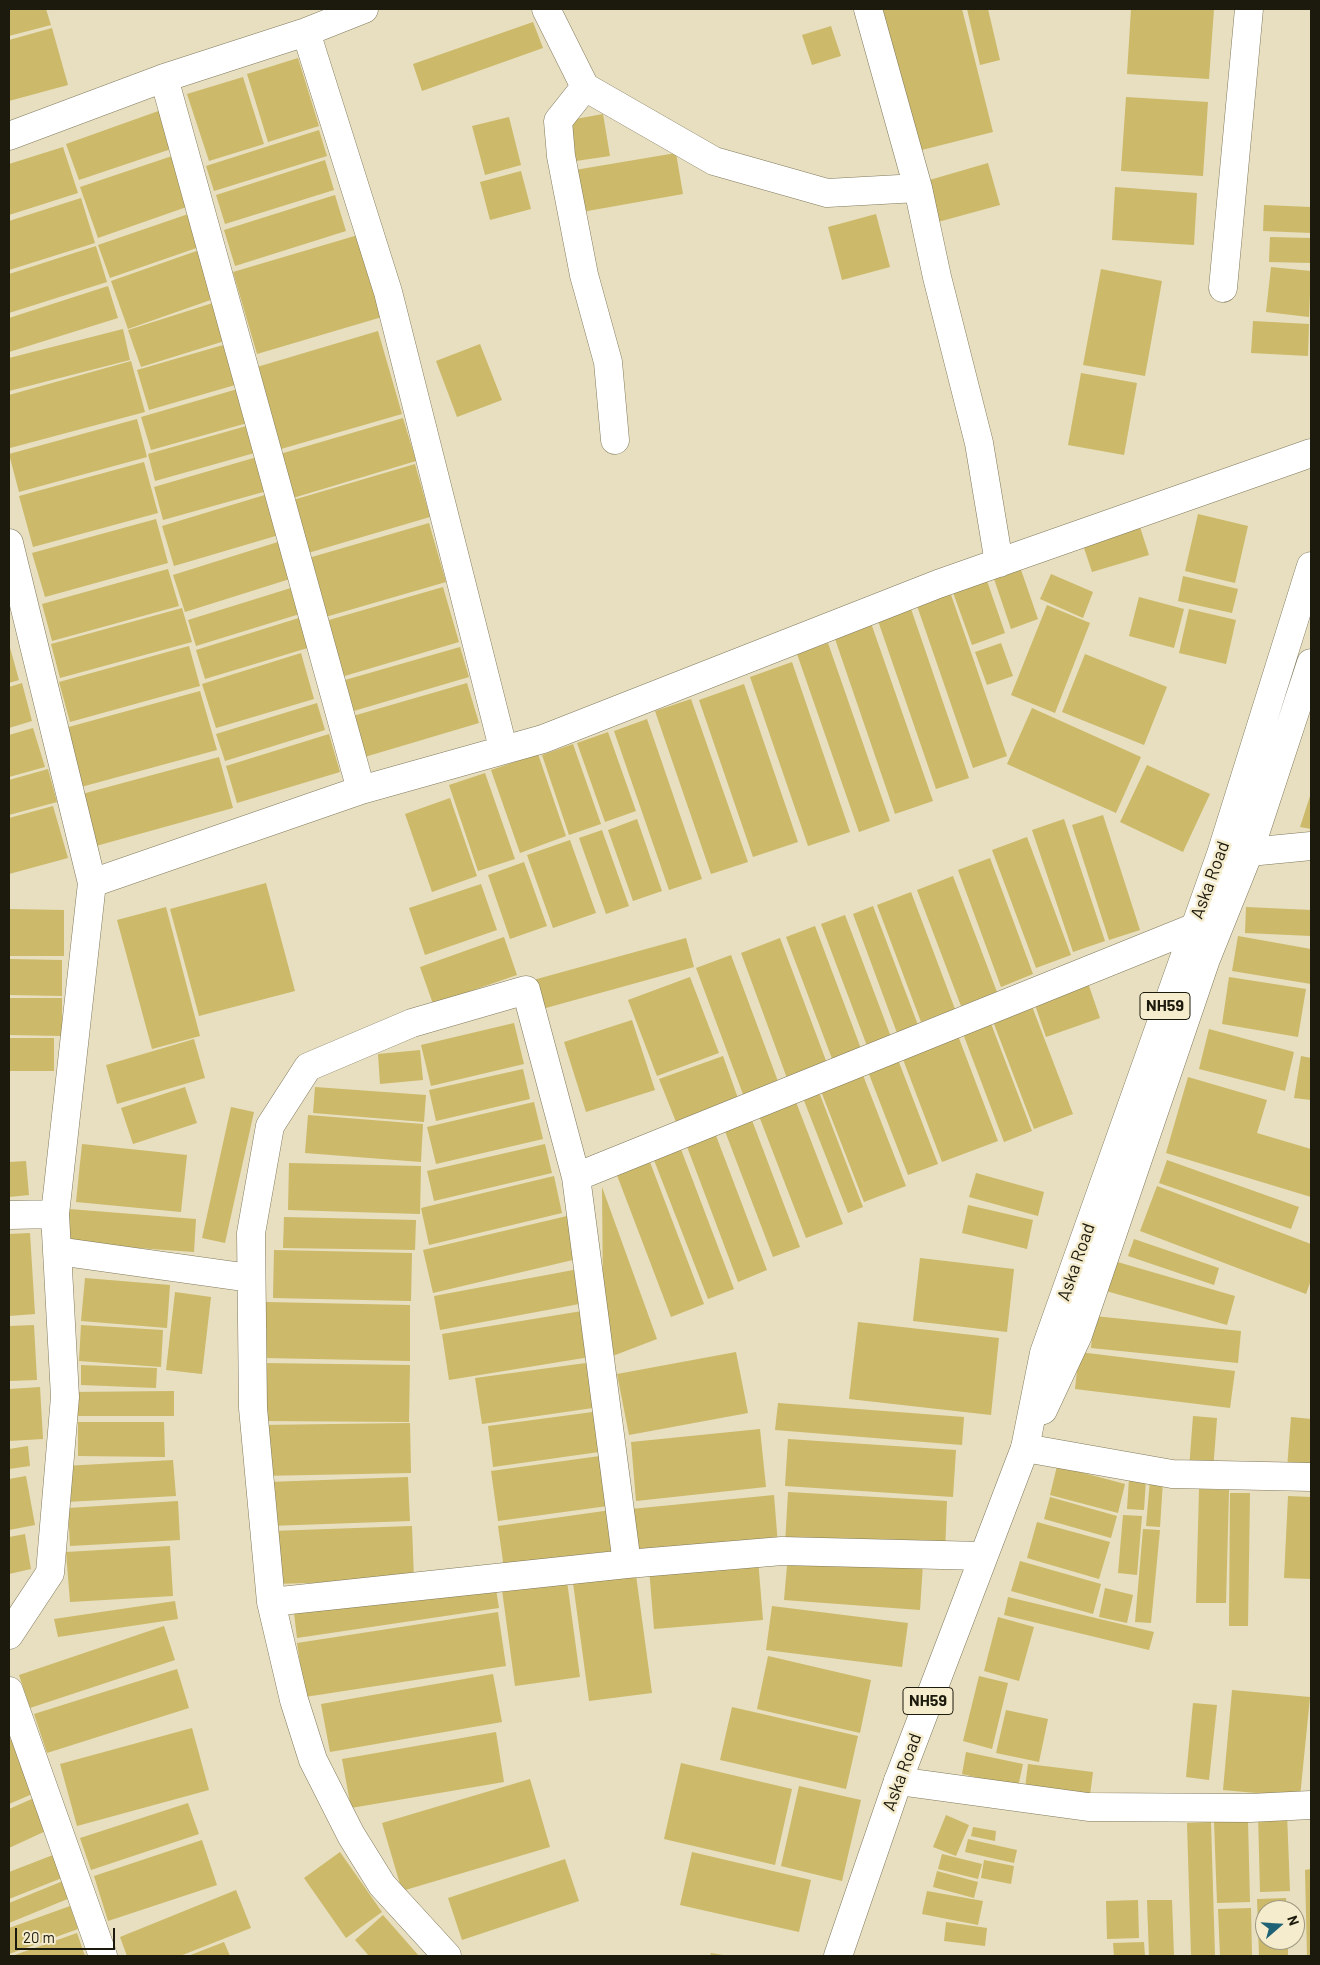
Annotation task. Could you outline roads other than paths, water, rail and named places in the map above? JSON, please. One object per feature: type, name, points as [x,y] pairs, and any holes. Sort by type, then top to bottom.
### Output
[{"type":"main road","points":[[9,136],[164,78],[306,32],[364,9]]},
{"type":"main road","points":[[546,9],[585,87],[714,161],[827,193],[918,188]]},
{"type":"main road","points":[[868,9],[918,188],[937,278],[979,443],[999,563]]},
{"type":"main road","points":[[1223,288],[1249,9]]},
{"type":"main road","points":[[306,32],[388,292],[503,748]]},
{"type":"main road","points":[[164,78],[361,790]]},
{"type":"main road","points":[[585,87],[558,121],[560,147],[584,275],[608,362],[615,440]]},
{"type":"main road","points":[[92,883],[361,790],[503,748],[543,739],[938,584],[1311,453]]},
{"type":"main road","points":[[9,543],[92,883],[55,1214],[65,1396],[50,1573],[9,1635]]},
{"type":"main road","name":"Aska Road","points":[[838,1956],[898,1781],[982,1556],[1025,1448],[1044,1353],[1220,854],[1311,566]]},
{"type":"main road","name":"NH59","points":[[1025,1448],[1078,1334],[1206,959],[1249,852],[1311,663]]},
{"type":"main road","points":[[1249,852],[1311,846]]},
{"type":"main road","points":[[576,1177],[1193,928]]},
{"type":"main road","points":[[447,1956],[382,1885],[351,1835],[313,1760],[294,1700],[271,1602],[254,1408],[250,1278],[251,1233],[270,1126],[308,1067],[412,1023],[526,990],[576,1177],[627,1564]]},
{"type":"main road","points":[[9,1216],[55,1214]]},
{"type":"main road","points":[[58,1251],[250,1278]]},
{"type":"main road","points":[[1025,1448],[1172,1474],[1311,1477]]},
{"type":"main road","points":[[271,1602],[627,1564],[782,1551],[982,1556]]},
{"type":"main road","points":[[9,1691],[103,1956]]},
{"type":"main road","points":[[898,1781],[1088,1806],[1250,1808],[1311,1805]]}]
